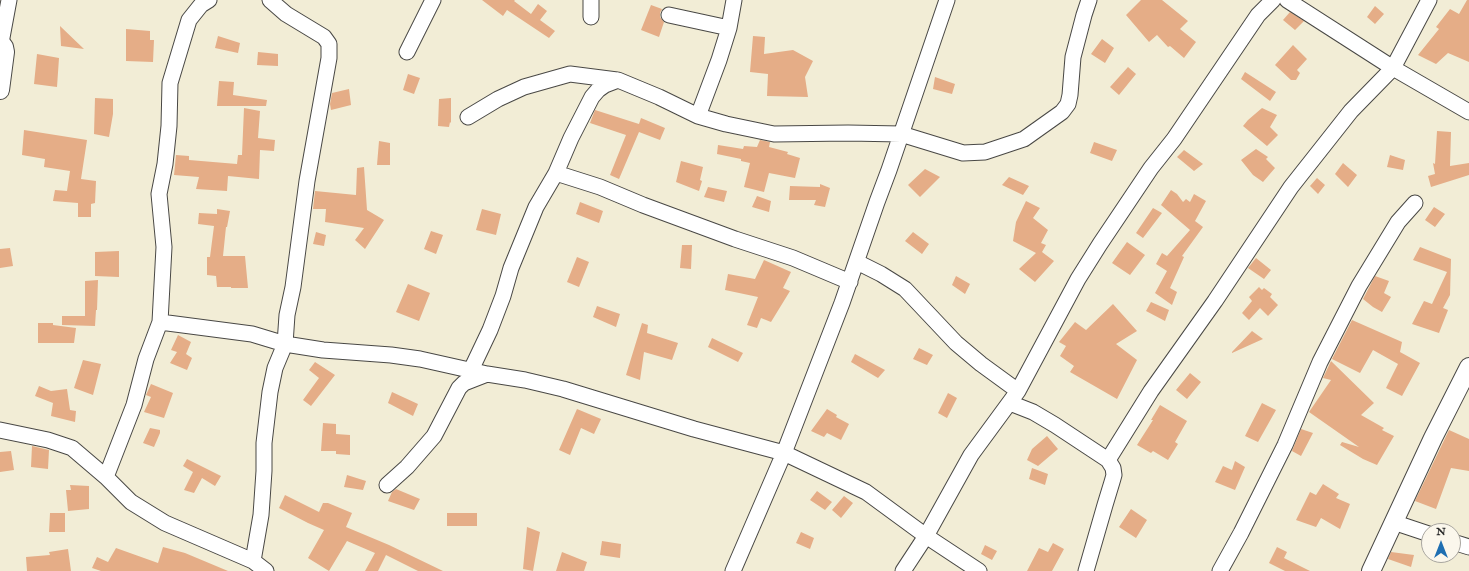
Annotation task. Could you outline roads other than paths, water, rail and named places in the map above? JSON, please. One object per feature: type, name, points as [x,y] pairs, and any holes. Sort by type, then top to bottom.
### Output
[{"type":"street","points":[[0,90],[5,52],[4,47],[0,43],[9,0]]},
{"type":"street","points":[[106,477],[134,405],[146,359],[160,322],[164,247],[159,194],[165,164],[169,126],[170,83],[189,20],[201,5],[209,0]]},
{"type":"street","points":[[254,561],[261,515],[264,442],[270,392],[275,368],[285,344],[287,315],[293,287],[307,181],[329,58],[329,44],[324,37],[286,14],[270,0]]},
{"type":"street","points":[[407,52],[433,0]]},
{"type":"street","points":[[591,0],[591,16]]},
{"type":"street","points":[[698,116],[719,60],[729,28],[734,0]]},
{"type":"street","points":[[733,571],[784,453],[850,282],[947,0]]},
{"type":"street","points":[[468,116],[498,99],[524,87],[570,74],[618,80],[659,97],[698,116],[726,124],[774,134],[901,134],[963,153],[985,152],[1024,139],[1062,112],[1068,104],[1073,56],[1084,15],[1090,0]]},
{"type":"street","points":[[903,571],[926,536],[971,455],[1014,397],[1078,279],[1100,244],[1151,168],[1174,139],[1258,15],[1273,0]]},
{"type":"street","points":[[1287,0],[1393,68],[1469,112]]},
{"type":"street","points":[[1108,460],[1151,391],[1215,301],[1291,187],[1351,111],[1393,68],[1429,0]]},
{"type":"street","points":[[669,15],[729,28]]},
{"type":"street","points":[[471,370],[490,330],[511,268],[536,207],[556,173],[592,98],[598,90],[605,85],[618,80]]},
{"type":"street","points":[[556,173],[600,187],[643,205],[735,239],[793,258],[850,282]]},
{"type":"street","points":[[1220,571],[1241,533],[1285,445],[1320,362],[1359,286],[1398,222],[1415,203]]},
{"type":"street","points":[[857,262],[881,274],[905,289],[956,342],[981,364],[1014,397],[1033,412],[1108,460],[1113,468],[1114,475],[1086,571]]},
{"type":"street","points":[[160,322],[252,334],[285,344],[323,350],[391,355],[420,359],[487,374],[525,380],[563,389],[694,429],[784,453],[866,492],[926,536],[978,571]]},
{"type":"street","points":[[1371,571],[1433,438],[1469,367]]},
{"type":"street","points":[[387,486],[407,467],[434,436],[459,388],[464,383],[487,374]]},
{"type":"street","points":[[0,430],[48,440],[72,448],[106,477],[131,502],[165,523],[254,561],[266,571]]},
{"type":"street","points":[[1393,522],[1421,531]]}]
